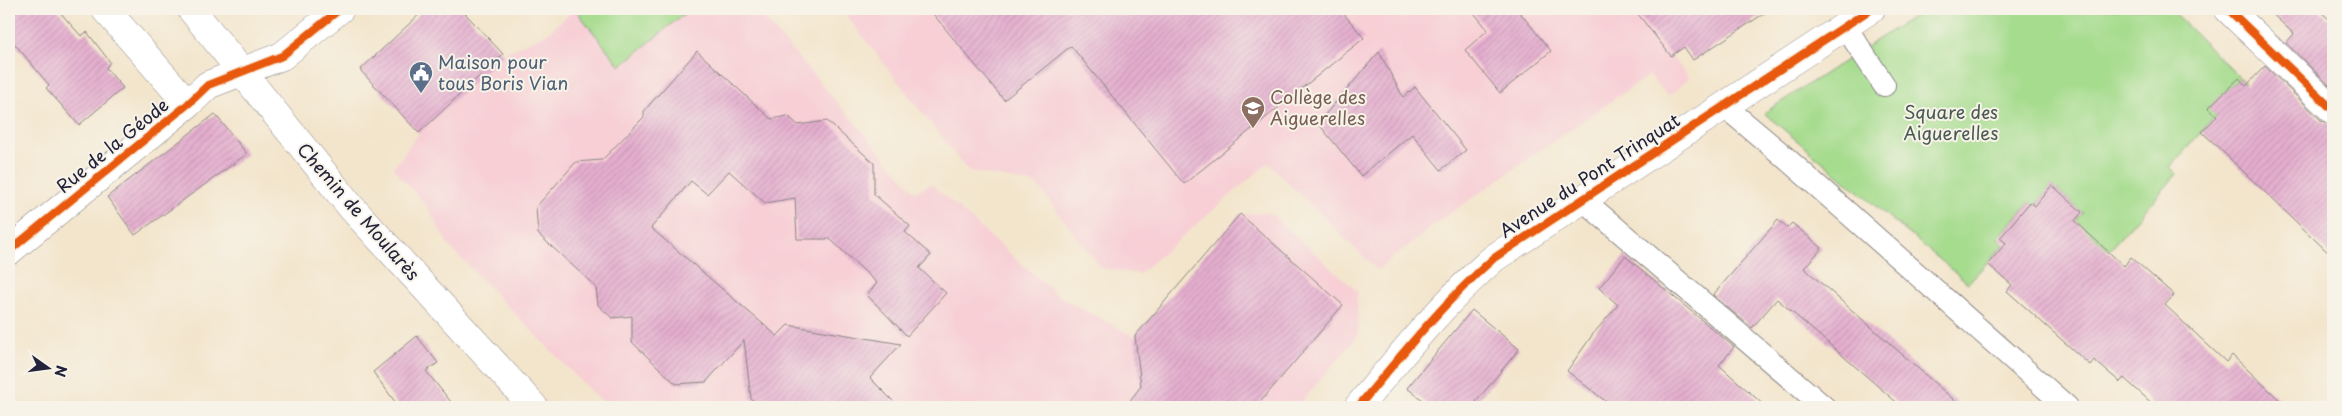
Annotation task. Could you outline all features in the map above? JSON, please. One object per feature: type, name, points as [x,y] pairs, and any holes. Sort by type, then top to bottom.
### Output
[{"type":"street","name":"Rue de la Géode","points":[[105,9],[188,104]]},
{"type":"street","name":"Chemin de Moularès","points":[[191,9],[241,74],[385,247],[534,407]]},
{"type":"street","name":"Rue de la Géode","points":[[9,251],[188,104],[208,85],[241,74],[282,56],[340,9]]},
{"type":"street","points":[[2228,9],[2333,110]]},
{"type":"street","name":"Avenue du Pont Trinquat","points":[[1358,407],[1458,290],[1494,258],[1852,16]]},
{"type":"lane","points":[[1852,16],[1884,85]]},
{"type":"lane","points":[[1723,105],[1779,152],[2067,407]]},
{"type":"lane","points":[[1582,199],[1824,407]]},
{"type":"shaded area","points":[[575,9],[756,9],[915,192],[931,184],[1058,296],[1135,337],[1240,214],[1270,213],[1357,291],[1358,335],[1297,407],[612,407],[597,398],[449,246],[426,205],[393,168],[419,133],[503,54],[548,33]]},
{"type":"shaded area","name":"Collège des Aiguerelles","points":[[841,9],[1634,9],[1689,78],[1668,96],[1649,75],[1438,222],[1377,270],[1268,163],[1139,274],[1101,268],[1036,184],[968,171]]},
{"type":"green space","points":[[575,9],[690,9],[620,66]]},
{"type":"green space","name":"Square des Aiguerelles","points":[[1925,9],[2170,9],[2245,83],[2170,167],[2177,174],[2109,250],[2076,220],[2083,213],[2052,185],[2035,206],[2030,202],[1998,238],[2004,245],[1968,283],[1764,113]]},
{"type":"building","points":[[9,9],[57,9],[81,36],[87,32],[110,62],[106,68],[123,88],[79,125],[46,88],[49,85],[9,37]]},
{"type":"building","name":"Maison pour tous Boris Vian","points":[[425,9],[461,9],[503,54],[419,133],[360,70]]},
{"type":"building","points":[[929,9],[1340,9],[1364,38],[1184,184],[1071,46],[1004,100]]},
{"type":"building","points":[[1471,9],[1517,9],[1551,51],[1500,93],[1465,50],[1488,30]]},
{"type":"building","points":[[1634,9],[1771,9],[1693,60],[1684,47],[1671,56]]},
{"type":"building","points":[[2267,9],[2318,9],[2333,23],[2333,89],[2286,43],[2294,34]]},
{"type":"building","points":[[697,51],[771,119],[788,116],[798,125],[827,121],[874,163],[874,194],[910,226],[905,232],[931,255],[919,268],[946,293],[907,336],[867,295],[877,283],[830,239],[797,239],[795,198],[765,203],[729,171],[707,194],[691,181],[651,228],[777,336],[788,325],[901,344],[870,378],[899,407],[760,407],[751,399],[744,340],[706,382],[676,384],[632,342],[632,316],[612,318],[598,305],[596,287],[538,234],[536,207],[576,162],[602,160],[644,117],[644,111]]},
{"type":"building","points":[[1379,52],[1403,97],[1415,87],[1466,150],[1441,170],[1412,134],[1361,176],[1318,123]]},
{"type":"building","points":[[2265,66],[2322,121],[2333,125],[2333,257],[2202,132],[2217,116],[2208,108],[2239,78],[2246,86]]},
{"type":"building","points":[[215,114],[247,154],[135,235],[107,197]]},
{"type":"building","points":[[2052,185],[2082,212],[2075,221],[2124,266],[2131,257],[2174,295],[2165,305],[2226,362],[2232,355],[2287,407],[2156,407],[2124,378],[2120,382],[2094,360],[2090,365],[2007,291],[2012,285],[1988,264],[2006,243],[2000,238],[2030,202],[2035,206]]},
{"type":"building","points":[[1240,214],[1343,305],[1256,407],[1125,407],[1141,386],[1135,336]]},
{"type":"building","points":[[1778,220],[1787,228],[1792,223],[1822,248],[1804,268],[1962,407],[1902,407],[1777,299],[1752,328],[1713,295]]},
{"type":"building","points":[[1625,256],[1734,347],[1719,365],[1766,407],[1613,407],[1567,371],[1593,334],[1618,305],[1599,288]]},
{"type":"building","points":[[1472,310],[1519,349],[1472,407],[1432,407],[1407,388]]},
{"type":"building","points":[[417,336],[438,363],[426,371],[455,407],[399,407],[373,372]]},
{"type":"cycle path","points":[[9,251],[188,104],[208,85],[282,56],[340,9]]},
{"type":"cycle path","points":[[1358,407],[1440,311],[1494,258],[1871,9]]},
{"type":"cycle path","points":[[2228,9],[2333,110]]},
{"type":"place","name":"Maison pour tous Boris Vian","points":[[421,94]]},
{"type":"place","name":"Collège des Aiguerelles","points":[[1253,129]]}]
